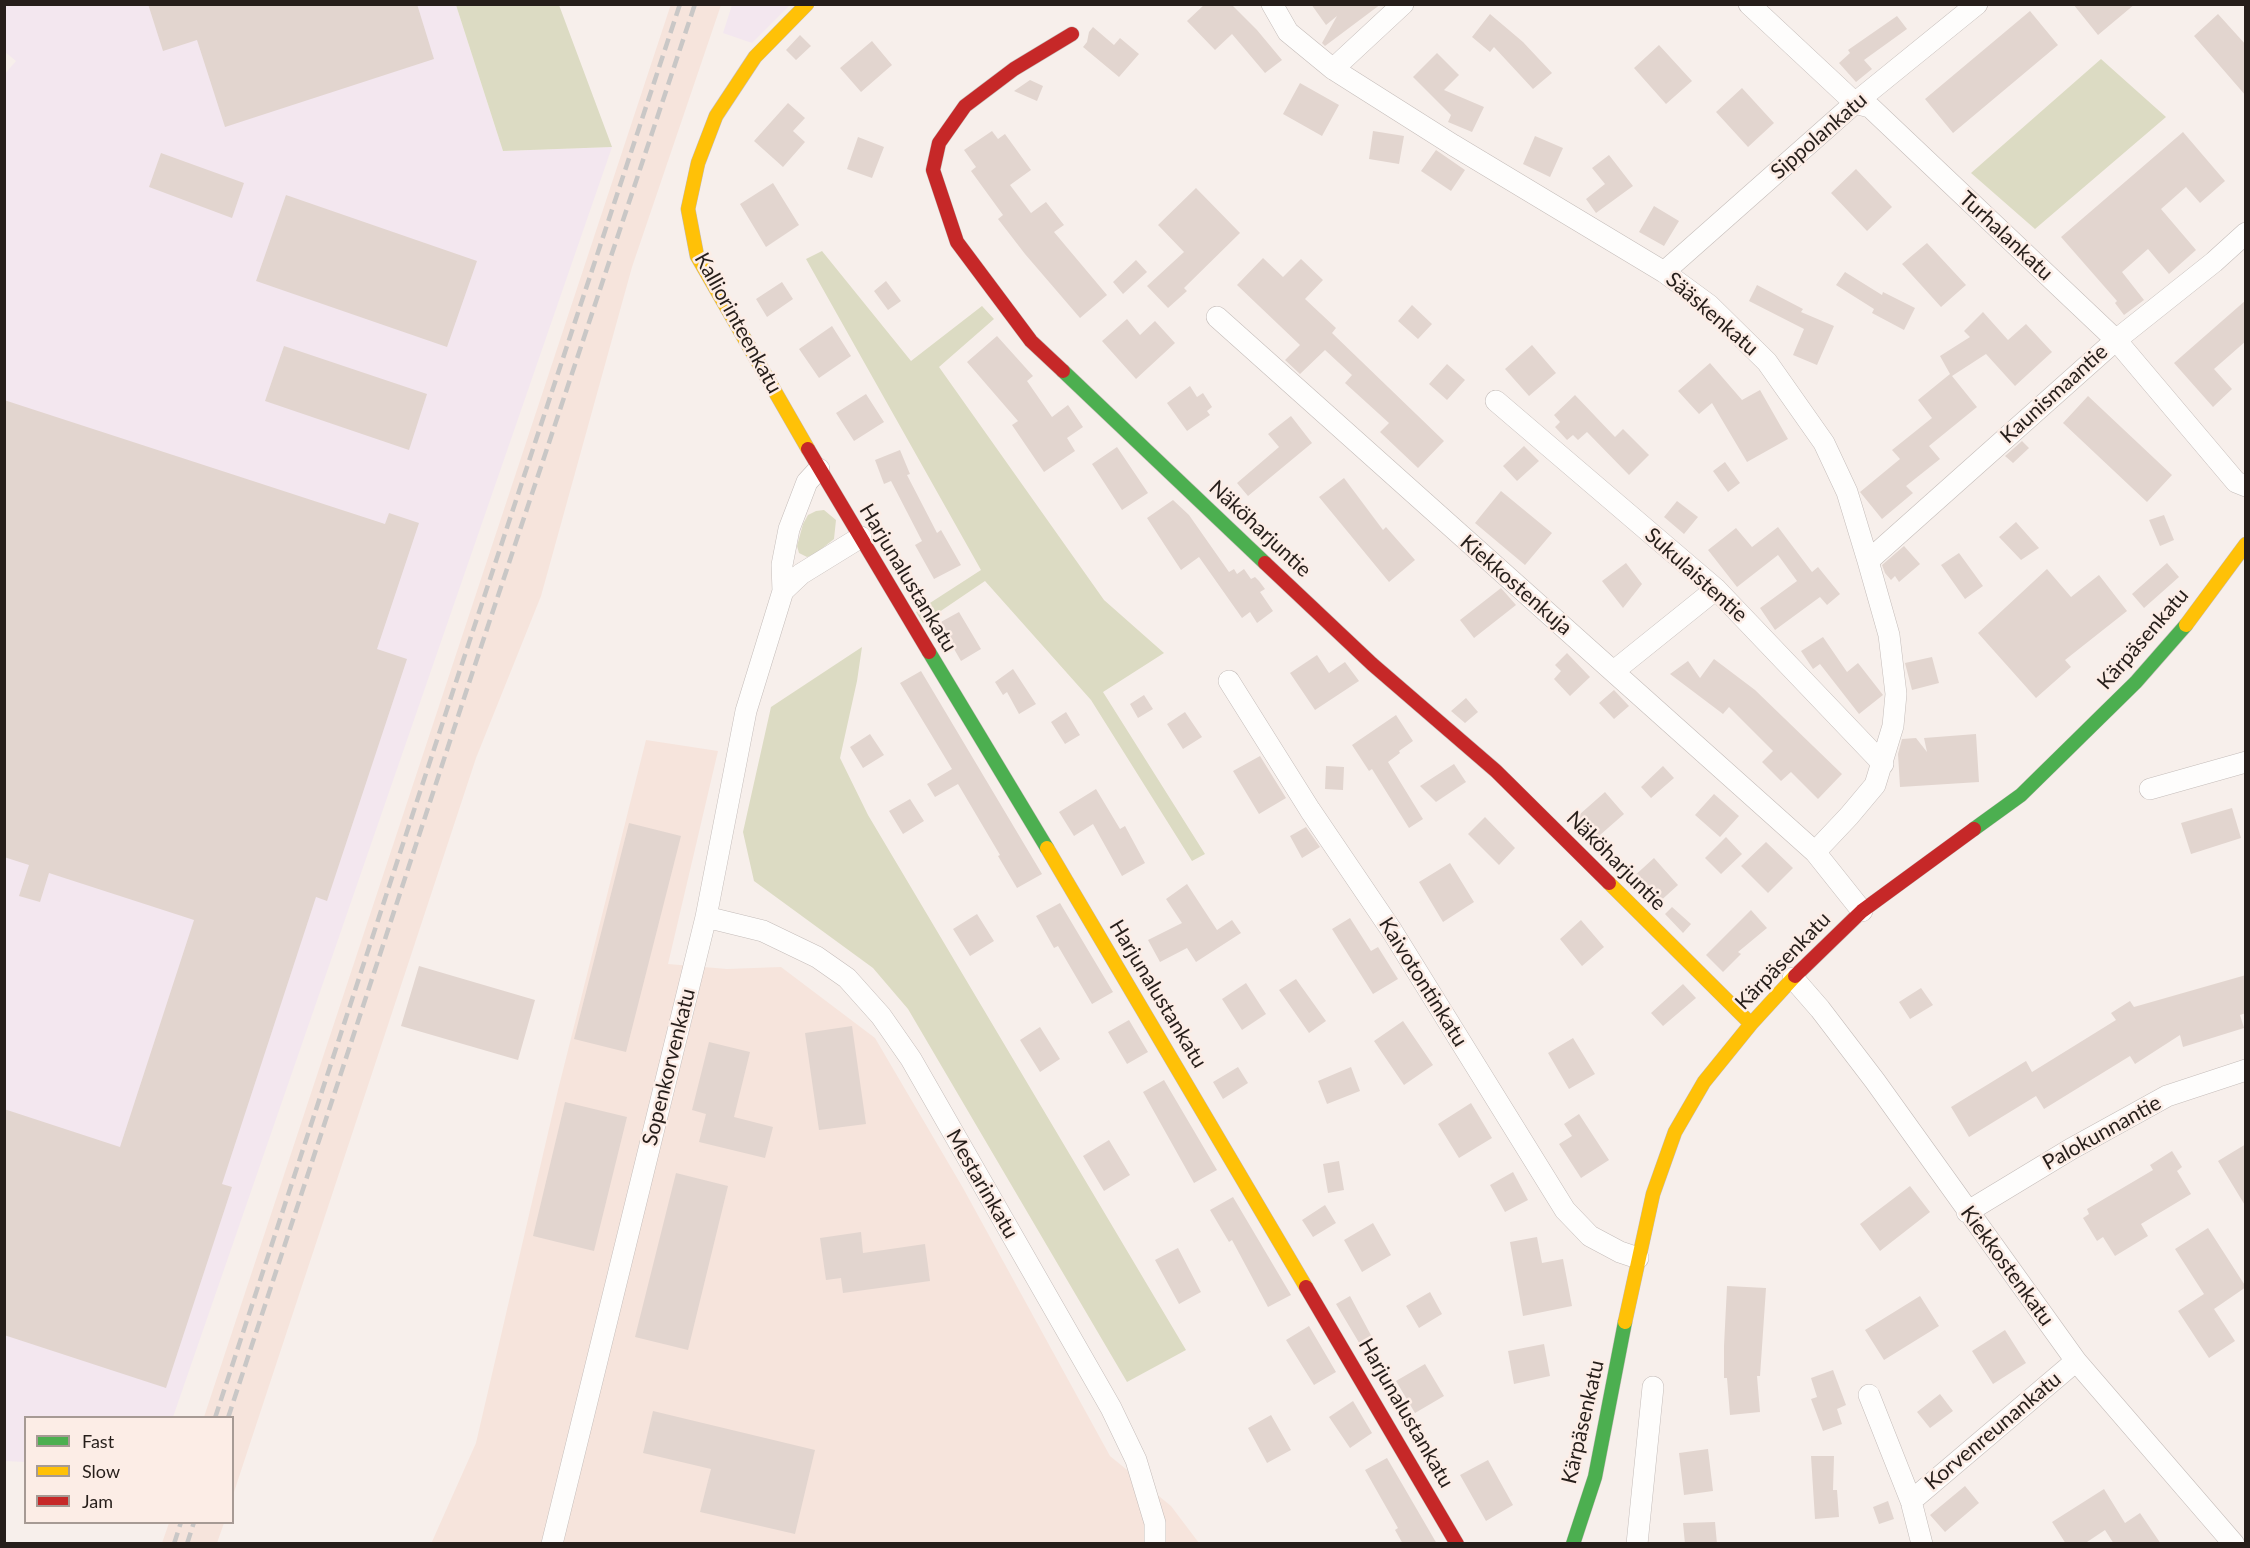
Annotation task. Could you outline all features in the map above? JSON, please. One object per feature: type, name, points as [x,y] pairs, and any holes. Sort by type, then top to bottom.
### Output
[{"type":"street","name":"Kalliorinteenkatu","points":[[807,4],[755,57],[716,116],[698,163],[688,209],[697,256],[819,469]]},
{"type":"street","name":"Sääskenkatu","points":[[1272,4],[1288,32],[1333,69],[1453,145],[1664,272],[1709,305],[1767,362],[1824,443],[1843,482],[1868,561],[1889,635],[1896,694],[1893,726],[1883,764]]},
{"type":"street","points":[[1333,69],[1403,4]]},
{"type":"street","name":"Turhalankatu","points":[[1749,4],[1855,104],[1870,107],[2116,340],[2236,482],[2246,486]]},
{"type":"street","name":"Sippolankatu","points":[[1664,272],[1855,104],[1977,4]]},
{"type":"street","name":"Näköharjuntie","points":[[1072,34],[1014,69],[965,106],[939,142],[933,170],[957,242],[1031,341],[1372,664],[1496,771],[1751,1024]]},
{"type":"street","name":"Kaunismaantie","points":[[1868,561],[2116,340],[2214,262],[2246,233]]},
{"type":"street","name":"Kiekkostenkuja","points":[[1217,317],[1815,852],[1862,911]]},
{"type":"street","name":"Sukulaistentie","points":[[1496,401],[1716,589],[1883,764]]},
{"type":"street","name":"Harjunalustankatu","points":[[819,469],[1091,921],[1457,1544]]},
{"type":"street","points":[[783,591],[782,565],[789,529],[807,482],[819,469]]},
{"type":"street","points":[[783,591],[801,574],[861,537]]},
{"type":"street","name":"Kärpäsenkatu","points":[[1573,1544],[1595,1477],[1638,1258],[1653,1194],[1675,1132],[1704,1082],[1751,1024],[1793,978],[1862,911],[2021,795],[2136,682],[2192,620],[2246,544]]},
{"type":"street","points":[[1614,671],[1716,589]]},
{"type":"street","name":"Sopenkorvenkatu","points":[[552,1544],[706,917],[746,711],[783,591]]},
{"type":"street","name":"Kaivotontinkatu","points":[[1229,681],[1310,810],[1398,941],[1565,1210],[1590,1236],[1620,1252],[1638,1258]]},
{"type":"street","points":[[2150,789],[2245,762]]},
{"type":"street","points":[[1815,852],[1850,816],[1875,785],[1883,764]]},
{"type":"street","name":"Mestarinkatu","points":[[706,917],[763,931],[817,957],[847,978],[881,1016],[911,1059],[1111,1408],[1136,1461],[1155,1523],[1155,1544]]},
{"type":"street","name":"Kiekkostenkatu","points":[[1793,978],[1820,1009],[1875,1081],[2076,1362],[2234,1544]]},
{"type":"street","name":"Palokunnantie","points":[[1967,1212],[2071,1149],[2167,1096],[2246,1070]]},
{"type":"street","name":"Korvenreunankatu","points":[[1911,1501],[2076,1362]]},
{"type":"street","points":[[1637,1544],[1653,1387]]},
{"type":"street","points":[[1869,1395],[1911,1501],[1922,1544]]},
{"type":"shaded area","points":[[671,4],[721,5],[632,267],[541,596],[476,758],[234,1492],[234,1416],[204,1416]]},
{"type":"shaded area","points":[[5,5],[456,5],[503,151],[612,147],[173,1416],[24,1416],[24,1462],[4,1461],[4,75],[16,61],[5,52]]},
{"type":"shaded area","points":[[732,5],[790,5],[752,43],[723,33]]},
{"type":"shaded area","points":[[646,740],[718,751],[668,964],[727,969],[781,967],[875,1038],[963,1188],[1110,1456],[1171,1506],[1199,1543],[431,1544],[476,1443],[558,1090]]},
{"type":"shaded area","points":[[168,1524],[224,1524],[217,1543],[162,1543]]},
{"type":"green space","points":[[456,5],[559,5],[612,147],[503,151]]},
{"type":"green space","points":[[2101,59],[2166,117],[2035,229],[1971,173]]},
{"type":"green space","points":[[822,251],[911,361],[982,306],[994,319],[939,367],[1104,600],[1164,653],[1103,692],[1205,854],[1192,861],[1091,700],[985,581],[923,623],[916,612],[981,570],[806,259]]},
{"type":"green space","points":[[824,510],[836,520],[834,539],[815,554],[807,557],[799,553],[797,546],[803,524],[808,515]]},
{"type":"green space","points":[[862,647],[840,758],[868,815],[1186,1350],[1127,1382],[908,1009],[873,968],[754,881],[743,832],[771,707]]},
{"type":"building","points":[[148,4],[417,4],[434,59],[225,127],[197,40],[163,51]]},
{"type":"building","points":[[1205,4],[1231,4],[1282,60],[1265,73],[1232,34],[1215,50],[1187,21]]},
{"type":"building","points":[[1311,4],[1381,4],[1325,46],[1322,43],[1337,16],[1326,25]]},
{"type":"building","points":[[2073,4],[2135,4],[2098,35]]},
{"type":"building","points":[[2030,11],[2058,45],[1953,133],[1925,99]]},
{"type":"building","points":[[1490,14],[1523,42],[1552,73],[1533,89],[1494,47],[1490,52],[1472,37]]},
{"type":"building","points":[[2218,14],[2246,45],[2246,96],[2194,36]]},
{"type":"building","points":[[1897,16],[1907,29],[1864,60],[1872,69],[1856,82],[1839,63],[1850,53],[1848,50]]},
{"type":"building","points":[[1093,27],[1114,45],[1120,38],[1139,54],[1119,77],[1083,47]]},
{"type":"building","points":[[800,35],[811,46],[796,60],[786,50]]},
{"type":"building","points":[[872,41],[892,65],[861,92],[840,68]]},
{"type":"building","points":[[1659,45],[1692,81],[1666,104],[1634,68]]},
{"type":"building","points":[[1437,53],[1459,75],[1444,90],[1484,107],[1472,132],[1448,122],[1451,115],[1413,77]]},
{"type":"building","points":[[1030,80],[1043,86],[1037,101],[1014,91]]},
{"type":"building","points":[[1300,83],[1339,105],[1322,136],[1283,114]]},
{"type":"building","points":[[1742,88],[1774,123],[1748,147],[1716,112]]},
{"type":"building","points":[[788,103],[805,118],[793,131],[805,142],[783,167],[754,141]]},
{"type":"building","points":[[992,131],[998,139],[1005,134],[1031,170],[1010,185],[1031,213],[1046,202],[1064,225],[1054,232],[1107,295],[1080,318],[998,219],[1003,215],[971,171],[976,167],[964,150]]},
{"type":"building","points":[[1373,131],[1404,136],[1399,164],[1369,159]]},
{"type":"building","points":[[2183,132],[2225,181],[2200,203],[2186,187],[2161,209],[2196,250],[2169,274],[2148,249],[2122,272],[2144,300],[2124,315],[2115,303],[2117,301],[2061,237]]},
{"type":"building","points":[[1535,136],[1563,148],[1550,177],[1523,164]]},
{"type":"building","points":[[858,137],[884,147],[872,178],[847,169]]},
{"type":"building","points":[[1436,150],[1465,170],[1451,191],[1421,171]]},
{"type":"building","points":[[161,153],[244,183],[232,218],[149,187]]},
{"type":"building","points":[[1609,155],[1633,186],[1596,213],[1586,199],[1605,184],[1592,168]]},
{"type":"building","points":[[1856,169],[1892,207],[1867,231],[1831,193]]},
{"type":"building","points":[[773,183],[799,225],[766,247],[740,204]]},
{"type":"building","points":[[1196,188],[1240,233],[1184,288],[1187,291],[1168,308],[1147,286],[1184,252],[1158,225]]},
{"type":"building","points":[[286,195],[477,261],[447,347],[256,281]]},
{"type":"building","points":[[1654,206],[1679,221],[1664,246],[1639,232]]},
{"type":"building","points":[[1927,243],[1966,285],[1941,307],[1902,264]]},
{"type":"building","points":[[1263,258],[1283,277],[1301,259],[1323,280],[1305,299],[1336,328],[1332,333],[1444,441],[1418,468],[1380,432],[1389,423],[1345,383],[1352,375],[1325,350],[1300,374],[1285,360],[1300,345],[1237,285]]},
{"type":"building","points":[[1136,260],[1147,272],[1123,294],[1113,282]]},
{"type":"building","points":[[1845,272],[1882,295],[1883,292],[1915,308],[1904,330],[1872,313],[1874,309],[1836,285]]},
{"type":"building","points":[[886,281],[901,301],[888,310],[874,291]]},
{"type":"building","points":[[782,282],[793,299],[767,317],[756,299]]},
{"type":"building","points":[[1757,285],[1803,309],[1801,312],[1834,326],[1817,365],[1793,355],[1804,329],[1749,301]]},
{"type":"building","points":[[2246,300],[2246,341],[2214,369],[2232,389],[2213,407],[2174,363]]},
{"type":"building","points":[[1412,305],[1432,324],[1418,339],[1398,321]]},
{"type":"building","points":[[1983,312],[2008,340],[2026,324],[2052,352],[2015,386],[1986,354],[1952,376],[1977,407],[1929,446],[1940,459],[1906,486],[1913,493],[1882,519],[1860,492],[1900,459],[1892,450],[1932,418],[1918,400],[1950,374],[1940,356],[1970,337],[1964,331]]},
{"type":"building","points":[[1127,319],[1140,335],[1155,321],[1175,343],[1136,379],[1102,341]]},
{"type":"building","points":[[832,326],[851,356],[819,378],[799,349]]},
{"type":"building","points":[[997,336],[1033,376],[1027,381],[1052,417],[1068,405],[1083,427],[1067,438],[1075,451],[1044,472],[1012,425],[1018,421],[967,362]]},
{"type":"building","points":[[1532,345],[1556,373],[1529,396],[1505,369]]},
{"type":"building","points":[[284,346],[427,394],[409,450],[265,401]]},
{"type":"building","points":[[1710,363],[1742,400],[1760,390],[1788,439],[1747,462],[1712,403],[1699,414],[1678,391]]},
{"type":"building","points":[[1447,364],[1465,380],[1447,400],[1429,384]]},
{"type":"building","points":[[1190,386],[1197,397],[1203,393],[1212,407],[1207,411],[1210,415],[1187,431],[1167,403]]},
{"type":"building","points":[[866,394],[884,422],[854,441],[836,413]]},
{"type":"building","points":[[1575,395],[1615,437],[1623,429],[1649,455],[1629,475],[1587,432],[1578,440],[1573,435],[1567,440],[1555,427],[1560,422],[1554,415]]},
{"type":"building","points":[[2088,396],[2172,475],[2147,502],[2063,423]]},
{"type":"building","points":[[4,400],[385,524],[389,513],[419,523],[377,649],[407,659],[327,901],[316,897],[222,1184],[232,1187],[166,1388],[4,1335],[4,1109],[120,1147],[194,920],[49,873],[40,902],[19,896],[29,865],[4,857]]},
{"type":"building","points":[[1291,416],[1312,443],[1248,496],[1237,483],[1279,447],[1268,434]]},
{"type":"building","points":[[2022,441],[2029,448],[2013,463],[2005,456]]},
{"type":"building","points":[[1524,446],[1539,461],[1517,481],[1503,466]]},
{"type":"building","points":[[1117,447],[1148,493],[1122,510],[1092,464]]},
{"type":"building","points":[[900,450],[910,474],[907,475],[937,533],[941,530],[961,565],[934,579],[915,545],[922,541],[891,481],[884,484],[875,460]]},
{"type":"building","points":[[1725,462],[1740,483],[1728,492],[1713,471]]},
{"type":"building","points":[[1344,478],[1383,530],[1386,527],[1415,560],[1389,582],[1319,497]]},
{"type":"building","points":[[1501,491],[1552,533],[1525,565],[1475,523]]},
{"type":"building","points":[[1173,500],[1189,515],[1229,572],[1234,569],[1237,574],[1244,569],[1251,579],[1255,577],[1259,581],[1265,589],[1260,592],[1273,611],[1257,623],[1250,612],[1242,618],[1199,557],[1181,570],[1147,518]]},
{"type":"building","points":[[1677,501],[1698,517],[1684,534],[1664,517]]},
{"type":"building","points":[[2164,515],[2174,540],[2160,546],[2149,520]]},
{"type":"building","points":[[2016,522],[2039,548],[2021,560],[1999,537]]},
{"type":"building","points":[[1778,527],[1812,572],[1818,567],[1840,594],[1827,605],[1820,597],[1775,630],[1760,608],[1797,581],[1778,555],[1737,587],[1708,550],[1736,528],[1752,547]]},
{"type":"building","points":[[1904,546],[1920,564],[1899,582],[1895,576],[1891,580],[1882,565]]},
{"type":"building","points":[[1959,553],[1983,586],[1965,599],[1941,565]]},
{"type":"building","points":[[1626,563],[1642,584],[1623,608],[1602,581]]},
{"type":"building","points":[[2167,563],[2179,577],[2144,608],[2132,594]]},
{"type":"building","points":[[2047,569],[2071,597],[2099,575],[2127,611],[2065,660],[2071,667],[2036,698],[1978,633]]},
{"type":"building","points":[[1501,588],[1516,605],[1474,638],[1460,620]]},
{"type":"building","points":[[959,612],[981,649],[961,661],[939,623]]},
{"type":"building","points":[[1823,637],[1847,672],[1858,663],[1883,695],[1859,714],[1820,664],[1813,669],[1801,651]]},
{"type":"building","points":[[1567,653],[1590,677],[1570,696],[1554,679],[1561,671],[1555,665]]},
{"type":"building","points":[[1317,655],[1329,673],[1345,662],[1359,681],[1315,710],[1290,673]]},
{"type":"building","points":[[1932,657],[1939,683],[1912,690],[1905,663]]},
{"type":"building","points":[[1714,659],[1755,690],[1842,774],[1818,799],[1791,772],[1781,781],[1762,762],[1773,751],[1729,707],[1723,714],[1670,674],[1688,661],[1700,678]]},
{"type":"building","points":[[1013,669],[1036,704],[1019,714],[1007,692],[1003,695],[995,682]]},
{"type":"building","points":[[921,671],[1042,874],[1017,888],[958,784],[935,797],[927,784],[952,769],[900,683]]},
{"type":"building","points":[[1614,690],[1629,706],[1614,719],[1599,703]]},
{"type":"building","points":[[1144,695],[1153,709],[1138,718],[1130,704]]},
{"type":"building","points":[[1466,698],[1478,712],[1465,723],[1451,711]]},
{"type":"building","points":[[1066,712],[1080,735],[1065,744],[1051,722]]},
{"type":"building","points":[[1185,712],[1202,737],[1183,749],[1167,724]]},
{"type":"building","points":[[1396,715],[1413,741],[1388,762],[1423,819],[1409,828],[1372,769],[1369,771],[1352,745]]},
{"type":"building","points":[[870,734],[884,755],[863,768],[850,747]]},
{"type":"building","points":[[1976,734],[1979,782],[1900,787],[1898,754],[1902,739],[1916,738],[1927,752],[1924,738]]},
{"type":"building","points":[[1260,756],[1286,798],[1259,814],[1233,771]]},
{"type":"building","points":[[1454,764],[1466,782],[1436,802],[1420,786]]},
{"type":"building","points":[[1326,766],[1344,767],[1343,790],[1325,789]]},
{"type":"building","points":[[1663,766],[1674,778],[1651,798],[1641,787]]},
{"type":"building","points":[[1096,789],[1120,829],[1125,826],[1145,863],[1122,876],[1093,824],[1074,836],[1059,812]]},
{"type":"building","points":[[1605,792],[1624,814],[1592,842],[1571,822]]},
{"type":"building","points":[[1714,794],[1739,816],[1720,837],[1695,815]]},
{"type":"building","points":[[910,799],[924,821],[903,834],[889,811]]},
{"type":"building","points":[[2232,808],[2241,838],[2191,854],[2181,823]]},
{"type":"building","points":[[1485,817],[1515,848],[1499,865],[1468,834]]},
{"type":"building","points":[[629,823],[681,836],[626,1052],[574,1039]]},
{"type":"building","points":[[1306,827],[1320,847],[1302,858],[1290,836]]},
{"type":"building","points":[[1726,837],[1742,854],[1721,874],[1705,858]]},
{"type":"building","points":[[1766,842],[1793,868],[1768,893],[1741,866]]},
{"type":"building","points":[[1654,858],[1678,885],[1656,905],[1632,878]]},
{"type":"building","points":[[1450,863],[1474,902],[1443,922],[1419,882]]},
{"type":"building","points":[[1187,884],[1217,930],[1232,920],[1241,933],[1196,962],[1187,948],[1160,962],[1148,940],[1182,923],[1166,899]]},
{"type":"building","points":[[1060,903],[1113,992],[1092,1004],[1058,946],[1054,948],[1036,916]]},
{"type":"building","points":[[1672,907],[1691,924],[1683,933],[1665,914]]},
{"type":"building","points":[[1751,910],[1767,928],[1738,952],[1741,954],[1723,972],[1706,955]]},
{"type":"building","points":[[977,914],[994,941],[970,956],[953,929]]},
{"type":"building","points":[[1350,918],[1371,951],[1378,947],[1398,979],[1373,994],[1332,929]]},
{"type":"building","points":[[1581,920],[1604,947],[1582,966],[1560,939]]},
{"type":"building","points":[[419,966],[535,1000],[518,1060],[401,1026]]},
{"type":"building","points":[[2246,975],[2246,1013],[2240,1015],[2244,1028],[2183,1047],[2180,1035],[2135,1064],[2130,1056],[2044,1109],[2036,1096],[1969,1137],[1951,1107],[2026,1061],[2032,1072],[2116,1020],[2111,1013],[2130,1001],[2134,1007]]},
{"type":"building","points":[[1296,979],[1326,1021],[1309,1033],[1279,990]]},
{"type":"building","points":[[1246,983],[1266,1014],[1242,1030],[1222,999]]},
{"type":"building","points":[[1683,984],[1696,998],[1663,1026],[1651,1013]]},
{"type":"building","points":[[1921,988],[1933,1005],[1910,1019],[1899,1002]]},
{"type":"building","points":[[1129,1020],[1148,1052],[1127,1064],[1108,1032]]},
{"type":"building","points":[[1403,1021],[1433,1065],[1404,1085],[1374,1041]]},
{"type":"building","points":[[852,1026],[866,1124],[819,1130],[805,1033]]},
{"type":"building","points":[[1040,1027],[1060,1059],[1040,1072],[1020,1040]]},
{"type":"building","points":[[1573,1038],[1595,1074],[1569,1089],[1548,1053]]},
{"type":"building","points":[[709,1042],[750,1052],[734,1117],[773,1127],[765,1158],[699,1142],[706,1114],[692,1110]]},
{"type":"building","points":[[1238,1067],[1248,1083],[1223,1099],[1213,1082]]},
{"type":"building","points":[[1351,1067],[1360,1091],[1327,1104],[1318,1081]]},
{"type":"building","points":[[1164,1080],[1217,1170],[1194,1183],[1143,1092]]},
{"type":"building","points":[[565,1102],[627,1117],[594,1251],[533,1236]]},
{"type":"building","points":[[1471,1103],[1492,1138],[1459,1158],[1438,1124]]},
{"type":"building","points":[[1579,1114],[1609,1160],[1581,1178],[1559,1144],[1572,1136],[1564,1124]]},
{"type":"building","points":[[1109,1140],[1130,1175],[1104,1191],[1083,1156]]},
{"type":"building","points":[[2246,1144],[2246,1207],[2218,1161]]},
{"type":"building","points":[[2172,1151],[2182,1167],[2177,1171],[2191,1194],[2141,1224],[2148,1236],[2115,1256],[2103,1237],[2097,1241],[2083,1218],[2089,1214],[2087,1209],[2153,1170],[2150,1165]]},
{"type":"building","points":[[1339,1161],[1344,1190],[1328,1193],[1323,1164]]},
{"type":"building","points":[[1513,1172],[1528,1200],[1505,1212],[1490,1185]]},
{"type":"building","points":[[676,1173],[728,1186],[688,1350],[635,1337]]},
{"type":"building","points":[[1910,1186],[1930,1212],[1880,1251],[1860,1224]]},
{"type":"building","points":[[1233,1197],[1291,1295],[1268,1307],[1232,1240],[1229,1242],[1210,1210]]},
{"type":"building","points":[[1325,1205],[1336,1223],[1313,1237],[1302,1220]]},
{"type":"building","points":[[1373,1223],[1391,1255],[1362,1272],[1344,1240]]},
{"type":"building","points":[[2208,1228],[2246,1287],[2214,1309],[2235,1341],[2209,1358],[2178,1311],[2204,1294],[2175,1249]]},
{"type":"building","points":[[861,1232],[863,1253],[925,1244],[930,1281],[843,1293],[841,1278],[826,1280],[820,1238]]},
{"type":"building","points":[[1537,1237],[1542,1263],[1563,1259],[1572,1306],[1523,1316],[1510,1242]]},
{"type":"building","points":[[1178,1248],[1201,1292],[1179,1304],[1155,1260]]},
{"type":"building","points":[[1727,1286],[1766,1288],[1760,1376],[1757,1376],[1760,1412],[1730,1415],[1727,1378],[1724,1378]]},
{"type":"building","points":[[1430,1292],[1442,1314],[1419,1328],[1406,1306]]},
{"type":"building","points":[[1350,1296],[1373,1339],[1361,1346],[1336,1304]]},
{"type":"building","points":[[1920,1296],[1939,1326],[1884,1360],[1865,1330]]},
{"type":"building","points":[[1309,1326],[1336,1372],[1314,1385],[1286,1340]]},
{"type":"building","points":[[2005,1330],[2026,1363],[1993,1384],[1972,1351]]},
{"type":"building","points":[[1544,1344],[1550,1376],[1514,1384],[1508,1351]]},
{"type":"building","points":[[1425,1364],[1444,1396],[1415,1413],[1396,1381]]},
{"type":"building","points":[[1833,1370],[1846,1405],[1837,1409],[1842,1424],[1823,1431],[1811,1399],[1817,1397],[1811,1378]]},
{"type":"building","points":[[1940,1394],[1953,1411],[1930,1428],[1917,1412]]},
{"type":"building","points":[[1353,1401],[1372,1433],[1350,1448],[1329,1417]]},
{"type":"building","points":[[653,1411],[815,1450],[795,1534],[700,1512],[711,1469],[643,1453]]},
{"type":"building","points":[[1271,1415],[1291,1450],[1267,1463],[1248,1428]]},
{"type":"building","points":[[1708,1449],[1713,1491],[1684,1495],[1679,1453]]},
{"type":"building","points":[[1811,1456],[1834,1456],[1833,1490],[1837,1490],[1839,1517],[1815,1519]]},
{"type":"building","points":[[1387,1458],[1437,1544],[1403,1544],[1395,1530],[1398,1528],[1365,1470]]},
{"type":"building","points":[[1488,1460],[1513,1505],[1486,1521],[1460,1475]]},
{"type":"building","points":[[1965,1486],[1979,1503],[1945,1532],[1930,1515]]},
{"type":"building","points":[[2104,1489],[2125,1523],[2140,1513],[2161,1544],[2114,1544],[2105,1530],[2084,1544],[2066,1544],[2052,1522]]},
{"type":"building","points":[[1888,1501],[1894,1519],[1879,1524],[1873,1507]]},
{"type":"building","points":[[1715,1522],[1717,1544],[1685,1544],[1683,1523]]},
{"type":"railway","points":[[216,1416],[680,4]]},
{"type":"railway","points":[[229,1416],[695,4]]},
{"type":"railway","points":[[174,1544],[180,1524]]},
{"type":"railway","points":[[187,1544],[193,1524]]},
{"type":"traffic: fast","points":[[1063,371],[1265,563]]},
{"type":"traffic: fast","points":[[1974,829],[2021,795],[2136,682],[2186,625]]},
{"type":"traffic: fast","points":[[929,652],[1047,848]]},
{"type":"traffic: fast","points":[[1573,1544],[1595,1477],[1625,1322]]},
{"type":"traffic: slow","points":[[807,4],[755,57],[716,116],[698,163],[688,209],[697,256],[808,449]]},
{"type":"traffic: slow","points":[[2186,625],[2246,544]]},
{"type":"traffic: slow","points":[[1047,848],[1306,1287]]},
{"type":"traffic: slow","points":[[1609,883],[1751,1024]]},
{"type":"traffic: slow","points":[[1625,1322],[1653,1194],[1675,1132],[1704,1082],[1751,1024],[1795,976]]},
{"type":"traffic: jam","points":[[1063,371],[1031,341],[957,242],[933,170],[939,143],[965,106],[1014,69],[1072,34]]},
{"type":"traffic: jam","points":[[808,449],[929,652]]},
{"type":"traffic: jam","points":[[1265,563],[1372,664],[1496,771],[1609,883]]},
{"type":"traffic: jam","points":[[1795,976],[1862,911],[1974,829]]},
{"type":"traffic: jam","points":[[1306,1287],[1457,1544]]}]
